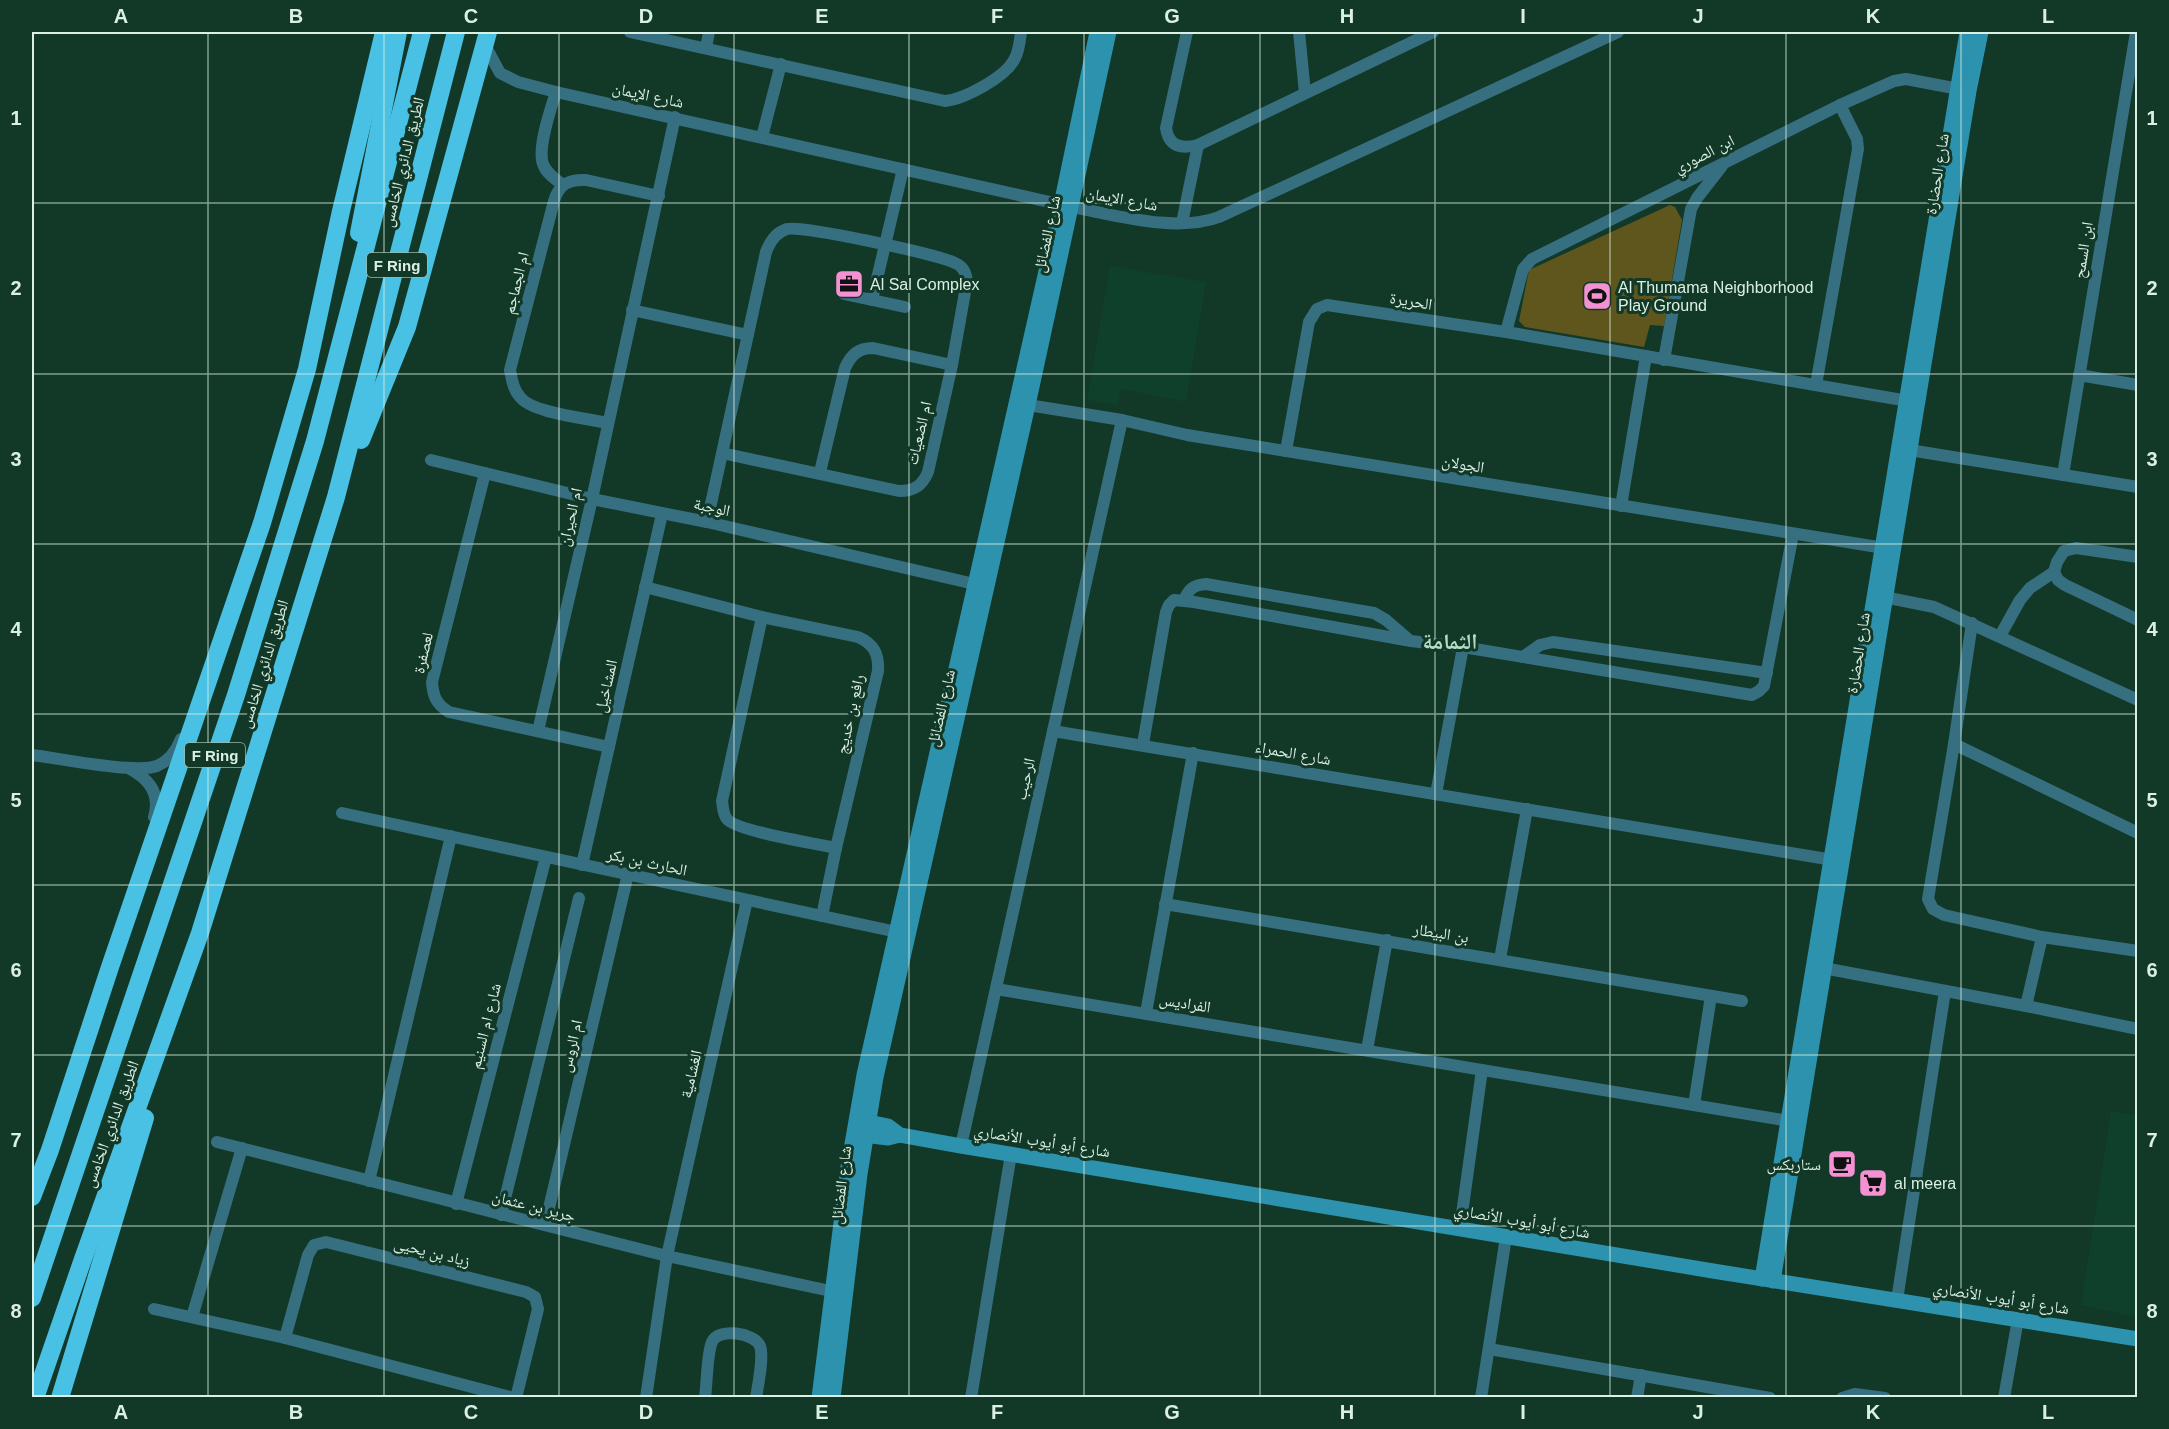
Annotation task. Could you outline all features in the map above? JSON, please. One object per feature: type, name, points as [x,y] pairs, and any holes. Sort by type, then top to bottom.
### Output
[{"type":"highway","points":[[32,1197],[50,1150],[262,523],[307,369],[341,211],[384,32]]},
{"type":"highway","points":[[346,324],[364,201],[398,32]]},
{"type":"highway","name":"الطريق الدائري الخامس","points":[[32,1298],[70,1180],[236,695],[315,441],[422,32]]},
{"type":"highway","name":"الطريق الدائري الخامس","points":[[35,1398],[82,1259],[200,933],[336,497],[456,32]]},
{"type":"highway","points":[[336,497],[408,327],[486,38]]},
{"type":"highway","points":[[60,1398],[200,933]]},
{"type":"highway","points":[[32,1258],[70,1180]]},
{"type":"street","points":[[630,32],[936,99],[954,100],[964,97],[1005,70],[1015,59],[1021,32]]},
{"type":"street","points":[[706,48],[709,32]]},
{"type":"street","points":[[861,1127],[897,932],[982,586],[1026,353],[1066,206],[1076,133],[1097,32]]},
{"type":"street","name":"شارع الفضائل","points":[[833,1398],[839,1293],[861,1127],[897,980],[982,586],[1028,405],[1057,274],[1053,267],[1063,219],[1109,32]]},
{"type":"street","points":[[1187,32],[1166,128],[1167,138],[1179,146],[1187,147],[1198,145],[1433,32]]},
{"type":"street","points":[[1299,32],[1305,93]]},
{"type":"street","name":"شارع الإيمان","points":[[486,38],[501,73],[518,82],[1066,206],[1157,222],[1182,223],[1208,222],[1593,37],[1618,32]]},
{"type":"street","name":"شارع الحضارة","points":[[1768,1280],[1964,90],[1967,32]]},
{"type":"street","name":"شارع الحضارة","points":[[1964,90],[1981,32]]},
{"type":"street","name":"ابن السمح","points":[[2063,475],[2133,72],[2136,32]]},
{"type":"street","points":[[762,137],[781,64]]},
{"type":"street","name":"ابن الصوري","points":[[1506,332],[1523,269],[1532,259],[1840,105],[1894,81],[1906,80],[1964,90]]},
{"type":"street","points":[[556,92],[542,150],[543,163],[552,176],[563,185],[573,180],[586,180],[659,196]]},
{"type":"street","points":[[1816,386],[1858,149],[1857,139],[1840,105]]},
{"type":"street","name":"ام الحيران","points":[[538,731],[592,499],[675,117]]},
{"type":"street","points":[[1182,223],[1198,145]]},
{"type":"street","points":[[1664,360],[1691,209],[1724,163]]},
{"type":"street","points":[[872,300],[903,169]]},
{"type":"street","name":"ام الجماجم","points":[[563,185],[556,192],[510,370],[513,387],[521,400],[535,407],[607,423]]},
{"type":"street","name":"ام الضعيات","points":[[707,522],[722,453],[748,335],[766,252],[771,241],[779,233],[799,228],[885,245],[958,264],[966,274],[967,281],[951,365],[927,472],[924,481],[916,488],[899,491],[820,472],[722,453]]},
{"type":"street","points":[[844,294],[905,307]]},
{"type":"street","name":"الحريرة","points":[[1286,451],[1309,322],[1317,309],[1327,305],[1506,332],[1912,402]]},
{"type":"street","points":[[632,310],[748,335]]},
{"type":"street","points":[[820,472],[845,368],[849,358],[856,351],[873,348],[951,365]]},
{"type":"street","points":[[1026,353],[1029,361],[1023,399],[1028,405]]},
{"type":"street","points":[[1621,506],[1646,356]]},
{"type":"street","points":[[2079,375],[2138,385]]},
{"type":"street","name":"الجولان","points":[[1028,405],[1122,420],[1187,435],[1888,549]]},
{"type":"street","name":"الرحيب","points":[[961,1146],[1122,420]]},
{"type":"street","points":[[1905,450],[2138,487]]},
{"type":"street","name":"الوجبة","points":[[431,460],[592,499],[707,522],[982,586]]},
{"type":"street","name":"لعصفرة","points":[[485,473],[432,682],[433,693],[440,706],[449,712],[609,747]]},
{"type":"street","name":"المشاخيل","points":[[582,865],[662,514]]},
{"type":"street","points":[[1143,744],[1166,612],[1174,600],[1411,641],[1463,647],[1752,694],[1760,691],[1764,686],[1793,534]]},
{"type":"street","points":[[2001,636],[2020,600],[2030,588],[2054,572],[2064,551],[2076,548],[2138,557]]},
{"type":"street","points":[[2054,572],[2058,580],[2065,585],[2138,620]]},
{"type":"street","points":[[1184,600],[1189,589],[1196,585],[1206,584],[1374,613],[1411,641]]},
{"type":"street","name":"رافع بن خديج","points":[[645,587],[762,617],[858,637],[867,641],[874,648],[878,658],[878,671],[822,916]]},
{"type":"street","points":[[1880,597],[1934,607],[2138,700]]},
{"type":"street","points":[[762,617],[722,801],[724,812],[727,820],[742,828],[836,848]]},
{"type":"street","points":[[1972,623],[1928,899],[1933,909],[1944,915],[2042,937],[2138,951]]},
{"type":"street","points":[[1523,657],[1540,645],[1553,642],[1767,674]]},
{"type":"street","points":[[1436,794],[1463,647]]},
{"type":"street","points":[[32,755],[129,768],[158,766],[174,754],[199,691],[214,667]]},
{"type":"street","name":"شارع الحمراء","points":[[1053,731],[1837,860]]},
{"type":"street","points":[[1954,744],[2138,833]]},
{"type":"street","points":[[1146,1013],[1192,753]]},
{"type":"street","points":[[125,926],[127,894],[157,806],[149,781],[129,768]]},
{"type":"street","points":[[1500,959],[1527,809]]},
{"type":"street","name":"الحارث بن بكر","points":[[342,813],[897,932]]},
{"type":"street","points":[[369,1180],[451,836]]},
{"type":"street","name":"شارع ام السنيم","points":[[456,1204],[546,857]]},
{"type":"street","name":"ام الروس","points":[[545,1225],[628,874]]},
{"type":"street","points":[[501,1215],[579,898]]},
{"type":"street","name":"الغشامية","points":[[646,1398],[667,1256],[747,900]]},
{"type":"street","name":"بن البيطار","points":[[1165,904],[1742,1001]]},
{"type":"street","points":[[897,932],[901,941],[896,968],[897,980]]},
{"type":"street","points":[[2026,1006],[2042,937]]},
{"type":"street","points":[[1367,1050],[1387,940]]},
{"type":"street","points":[[1819,967],[2138,1029]]},
{"type":"street","name":"الفراديس","points":[[996,989],[1794,1121]]},
{"type":"street","points":[[1897,1300],[1945,991]]},
{"type":"street","points":[[1694,1105],[1711,996]]},
{"type":"street","points":[[1460,1228],[1482,1070]]},
{"type":"street","name":"شارع أبو أيوب الأنصاري","points":[[861,1127],[888,1126],[900,1135],[961,1146],[2138,1339]]},
{"type":"street","name":"جرير بن عثمان","points":[[217,1142],[667,1256],[839,1293]]},
{"type":"street","points":[[192,1317],[242,1148]]},
{"type":"street","points":[[971,1398],[1011,1154]]},
{"type":"street","points":[[1481,1398],[1506,1237]]},
{"type":"street","name":"زياد بن يحيى","points":[[285,1338],[308,1255],[314,1245],[326,1242],[526,1292],[536,1297],[538,1309],[515,1398]]},
{"type":"street","points":[[819,1398],[839,1293]]},
{"type":"street","points":[[154,1309],[285,1338],[515,1398]]},
{"type":"street","points":[[2004,1398],[2018,1319]]},
{"type":"street","points":[[705,1398],[712,1342],[719,1334],[726,1332],[753,1338],[760,1344],[756,1398]]},
{"type":"street","points":[[1489,1349],[1770,1398]]},
{"type":"street","points":[[1637,1398],[1641,1375]]},
{"type":"street","points":[[1842,1398],[1855,1394],[1885,1398]]},
{"type":"shaded area","name":"Al Thumama Neighborhood Play Ground","points":[[1670,205],[1675,207],[1682,220],[1664,326],[1650,325],[1644,347],[1525,327],[1519,321],[1529,270]]},
{"type":"shaded area","points":[[1110,266],[1206,282],[1186,402],[1121,389],[1118,405],[1087,400]]},
{"type":"shaded area","points":[[2111,1111],[2137,1116],[2137,1317],[2081,1305]]},
{"type":"place","name":"Al Sal Complex","points":[[849,284]]},
{"type":"place","name":"Al Thumama Neighborhood Play Ground","points":[[1597,296]]},
{"type":"place","name":"ستاربكس","points":[[1842,1164]]},
{"type":"place","name":"al meera","points":[[1873,1183]]},
{"type":"district","name":"الثمامة","points":[[1450,641]]}]
